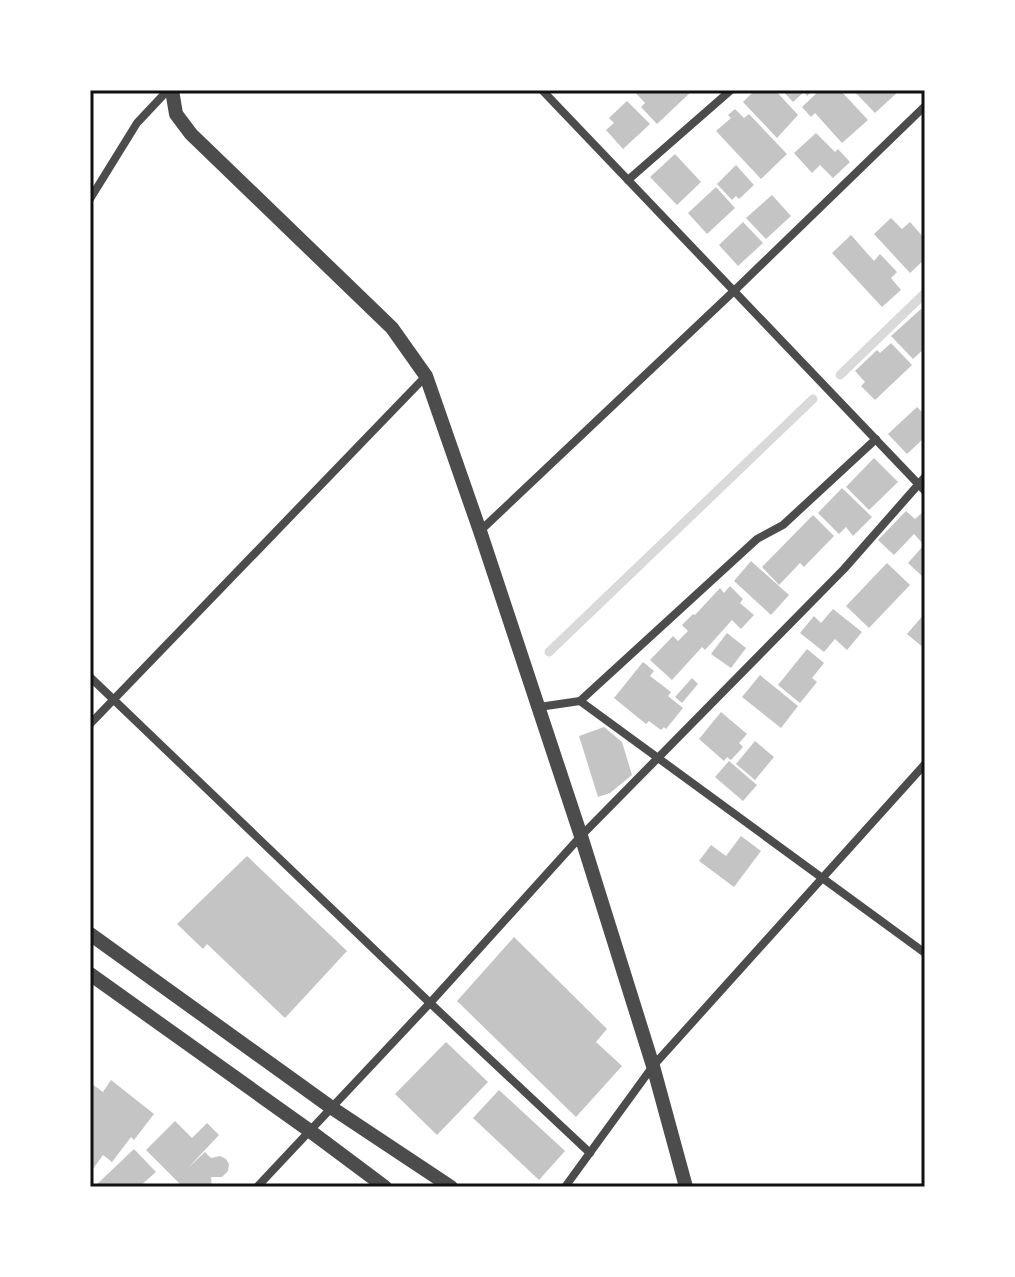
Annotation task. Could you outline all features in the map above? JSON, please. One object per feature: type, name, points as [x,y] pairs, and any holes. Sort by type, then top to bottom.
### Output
[{"type":"street","points":[[90,199],[137,123],[170,90]]},
{"type":"street","points":[[170,90],[176,114],[191,134],[392,328],[426,376],[581,836],[653,1066],[686,1187]]},
{"type":"street","points":[[257,1187],[581,836],[844,569],[923,484],[876,439],[542,90]]},
{"type":"street","points":[[628,180],[731,90]]},
{"type":"street","points":[[480,531],[925,106]]},
{"type":"street","points":[[90,724],[426,376]]},
{"type":"street","points":[[539,707],[580,701],[757,539],[783,525],[876,439]]},
{"type":"street","points":[[90,677],[590,1153]]},
{"type":"street","points":[[580,701],[925,953]]},
{"type":"street","points":[[565,1187],[653,1066],[925,764]]},
{"type":"street","points":[[90,934],[332,1108],[451,1187]]},
{"type":"street","points":[[90,974],[385,1187]]},
{"type":"building","points":[[633,90],[693,90],[657,124],[641,107],[645,103]]},
{"type":"building","points":[[755,90],[775,90],[798,115],[777,138],[743,102]]},
{"type":"building","points":[[782,90],[813,90],[807,96],[804,92],[793,102]]},
{"type":"building","points":[[820,90],[840,90],[868,120],[842,143],[815,113],[811,117],[802,107]]},
{"type":"building","points":[[853,90],[900,90],[875,113]]},
{"type":"building","points":[[627,101],[650,124],[623,149],[606,130],[614,123],[609,118]]},
{"type":"building","points":[[735,109],[744,118],[749,114],[787,154],[761,179],[716,131],[731,118],[728,115]]},
{"type":"building","points":[[816,133],[850,162],[833,178],[820,165],[812,173],[794,153]]},
{"type":"building","points":[[675,154],[701,182],[677,205],[650,177]]},
{"type":"building","points":[[736,165],[754,185],[739,199],[736,196],[732,200],[717,184]]},
{"type":"building","points":[[716,187],[735,208],[707,234],[688,213]]},
{"type":"building","points":[[772,195],[791,216],[766,239],[746,218]]},
{"type":"building","points":[[891,218],[902,229],[910,222],[925,239],[925,259],[910,273],[874,234]]},
{"type":"building","points":[[743,222],[763,243],[738,266],[719,245]]},
{"type":"building","points":[[851,235],[874,261],[880,254],[897,272],[891,278],[901,290],[882,307],[832,253]]},
{"type":"building","points":[[921,309],[925,313],[925,348],[913,359],[891,336]]},
{"type":"building","points":[[891,343],[912,365],[875,400],[861,386],[865,382],[855,371],[877,350],[880,353]]},
{"type":"building","points":[[917,407],[925,415],[925,437],[907,454],[888,434]]},
{"type":"building","points":[[874,458],[898,482],[869,510],[846,487]]},
{"type":"building","points":[[842,488],[872,517],[853,536],[846,527],[839,534],[818,513]]},
{"type":"building","points":[[906,511],[915,519],[922,513],[925,516],[923,577],[908,563],[924,545],[914,534],[894,555],[878,540]]},
{"type":"building","points":[[813,515],[834,536],[804,567],[800,563],[779,585],[762,567]]},
{"type":"building","points":[[751,561],[789,595],[771,615],[734,581]]},
{"type":"building","points":[[887,563],[910,585],[869,628],[846,606]]},
{"type":"building","points":[[730,586],[743,599],[740,603],[754,615],[741,629],[732,620],[672,680],[650,660],[673,636],[678,641],[688,631],[682,625],[720,588],[724,593]]},
{"type":"building","points":[[833,609],[862,632],[847,650],[835,639],[824,652],[800,633],[814,616],[821,623]]},
{"type":"building","points":[[925,613],[925,649],[907,634]]},
{"type":"building","points":[[727,633],[746,648],[731,668],[711,654]]},
{"type":"building","points":[[807,649],[824,663],[812,678],[817,682],[800,703],[778,685]]},
{"type":"building","points":[[643,662],[654,671],[650,676],[671,692],[668,696],[683,708],[666,729],[661,730],[649,721],[646,724],[614,698]]},
{"type":"building","points":[[760,675],[798,706],[781,728],[742,697]]},
{"type":"building","points":[[692,678],[698,684],[682,703],[675,697]]},
{"type":"building","points":[[721,712],[747,734],[739,743],[743,747],[731,760],[727,757],[724,761],[699,739]]},
{"type":"building","points":[[604,727],[622,742],[632,775],[610,793],[598,797],[579,736]]},
{"type":"building","points":[[755,741],[774,757],[755,780],[736,764]]},
{"type":"building","points":[[729,761],[757,785],[743,801],[715,777]]},
{"type":"building","points":[[741,836],[761,851],[734,887],[699,861],[711,845],[726,856]]},
{"type":"building","points":[[247,856],[347,951],[285,1018],[207,944],[203,949],[177,924]]},
{"type":"building","points":[[514,937],[607,1029],[596,1042],[622,1066],[576,1117],[457,1001]]},
{"type":"building","points":[[446,1042],[488,1082],[437,1135],[395,1094]]},
{"type":"building","points":[[111,1080],[154,1114],[112,1162],[103,1155],[90,1173],[90,1087],[92,1084],[103,1092]]},
{"type":"building","points":[[499,1090],[565,1151],[539,1180],[473,1118]]},
{"type":"building","points":[[175,1121],[192,1138],[207,1123],[219,1135],[188,1168],[205,1152],[211,1158],[220,1156],[226,1159],[228,1171],[222,1177],[211,1177],[212,1187],[183,1187],[146,1150]]},
{"type":"building","points":[[134,1149],[156,1172],[139,1187],[94,1187]]},
{"type":"waterway","points":[[840,375],[925,293]]},
{"type":"waterway","points":[[549,652],[813,399]]}]
